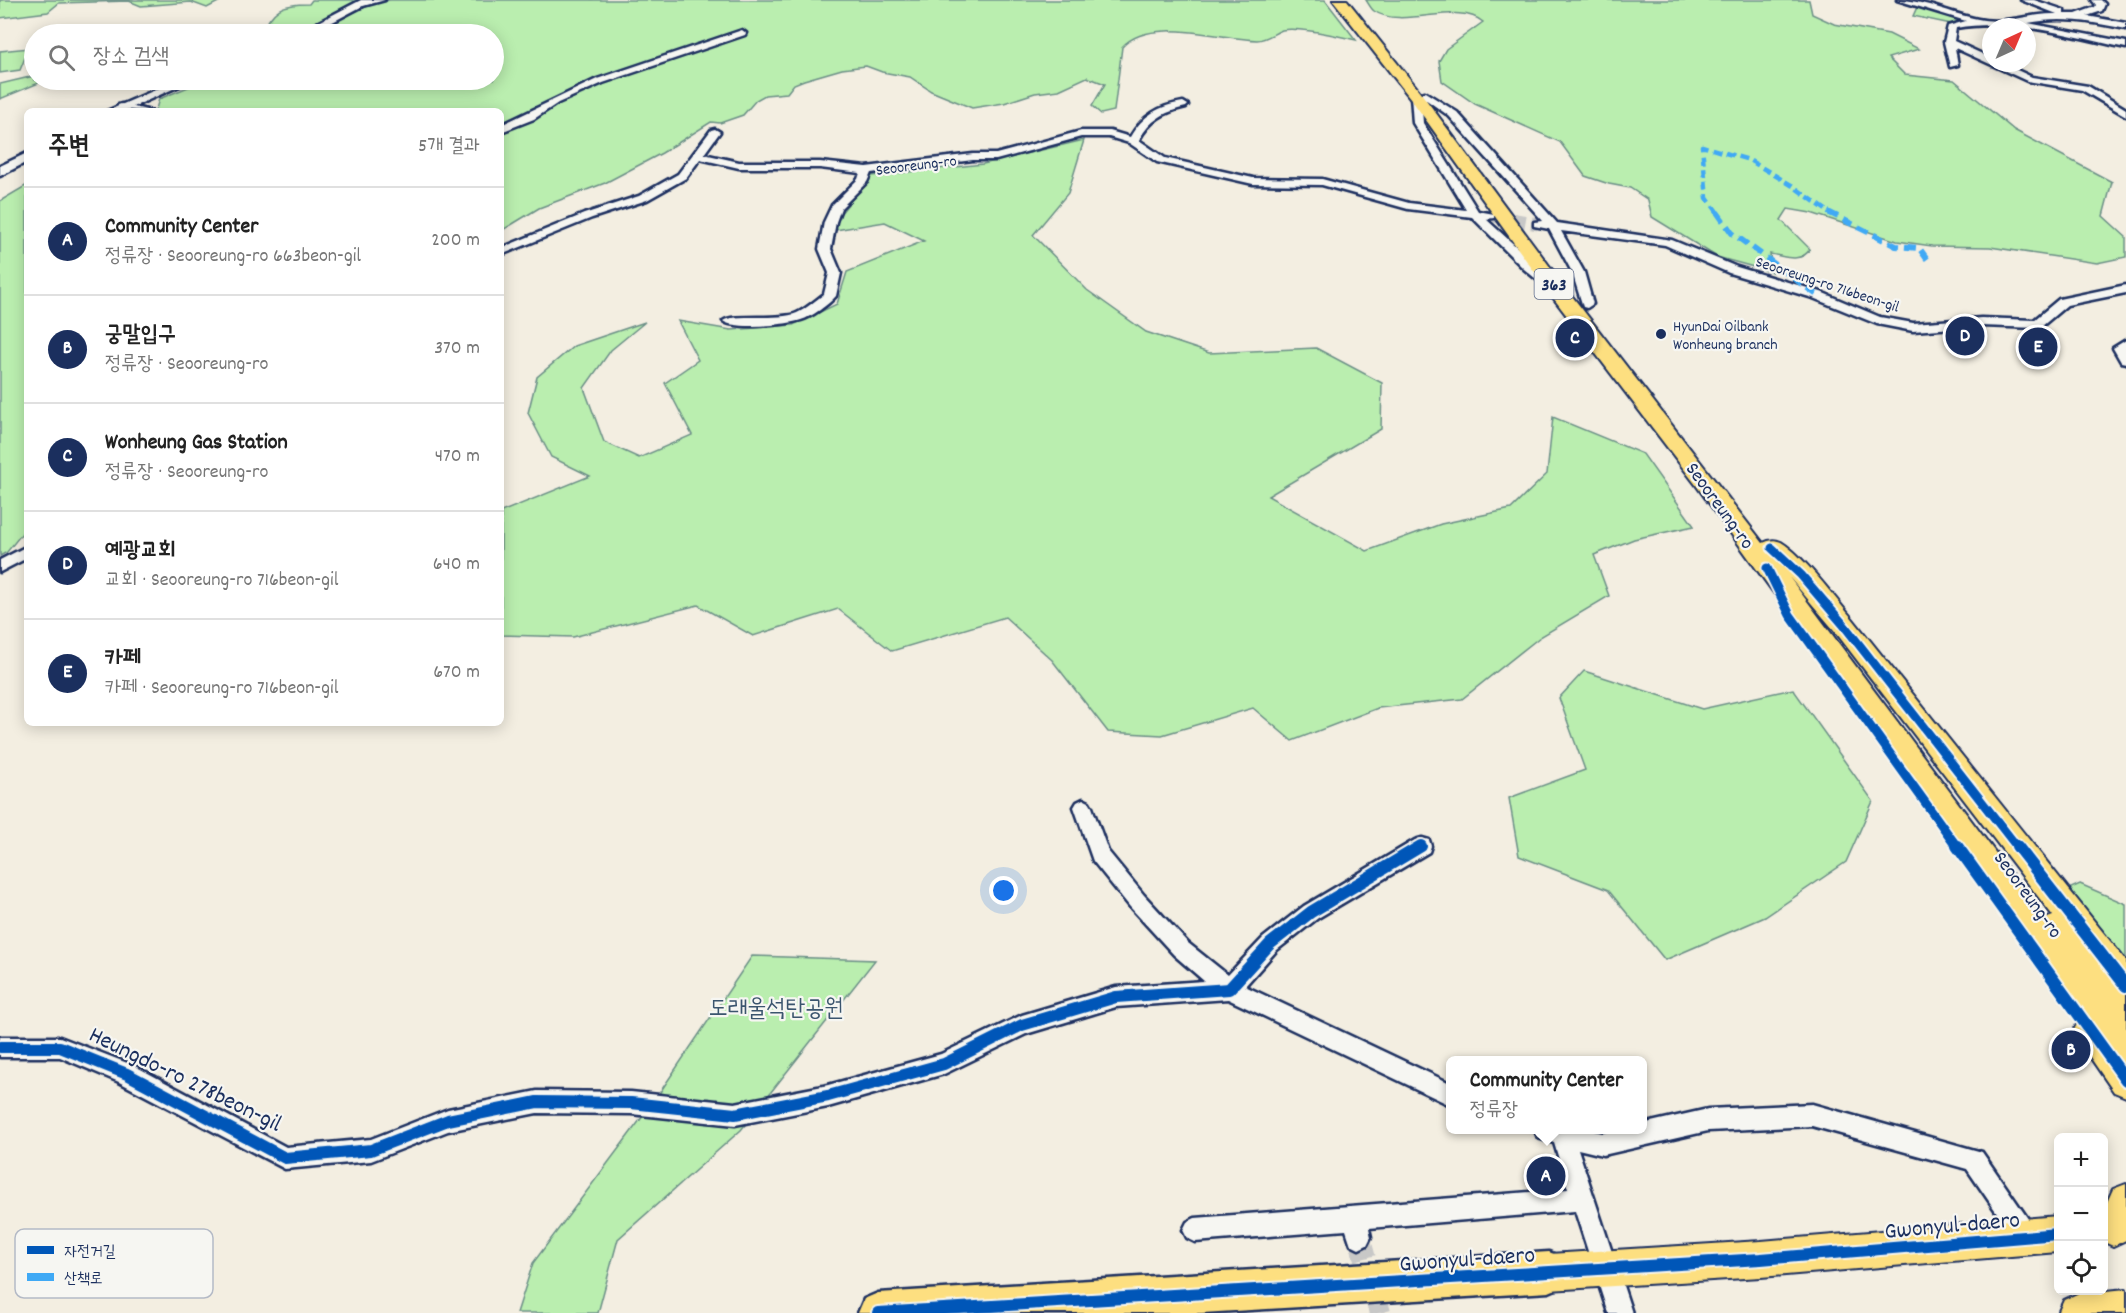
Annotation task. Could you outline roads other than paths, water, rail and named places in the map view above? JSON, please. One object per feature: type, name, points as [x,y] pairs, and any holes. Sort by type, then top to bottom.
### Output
[{"type":"highway","name":"Gwonyul-daero","points":[[878,1313],[1549,1272]]},
{"type":"main road","name":"Seooreung-ro","points":[[1340,0],[1420,95],[1587,304],[1769,558],[1839,662],[2121,1031]]},
{"type":"main road","name":"Seooreung-ro","points":[[1349,0],[1420,95],[1558,291],[1704,480],[1769,558]]},
{"type":"main road","points":[[1769,558],[1801,575],[1851,633],[2126,986]]},
{"type":"main road","points":[[1769,558],[1791,615],[2126,1080]]},
{"type":"main road","name":"Gwonyul-daero","points":[[1549,1272],[1761,1259],[2043,1236]]},
{"type":"main road","points":[[2077,1313],[2126,1308]]},
{"type":"street","points":[[322,24],[366,2],[381,0]]},
{"type":"street","points":[[1901,0],[1976,22]]},
{"type":"street","points":[[2025,0],[2126,34]]},
{"type":"street","points":[[2078,17],[2099,9],[2101,4],[2096,0]]},
{"type":"street","points":[[2036,19],[2048,16],[2078,17],[2126,26]]},
{"type":"street","points":[[1953,65],[1949,42],[1952,26],[1982,22]]},
{"type":"street","points":[[2036,27],[2126,45]]},
{"type":"street","points":[[504,128],[600,81],[742,33]]},
{"type":"street","points":[[1949,42],[1982,57]]},
{"type":"street","points":[[2015,72],[2030,79],[2085,88],[2126,113]]},
{"type":"street","points":[[119,108],[163,90]]},
{"type":"street","name":"Seooreung-ro","points":[[1558,291],[1527,266],[1474,213],[1418,123],[1420,95],[1453,114],[1552,226],[1578,272],[1587,304]]},
{"type":"street","points":[[1133,141],[1141,124],[1167,107],[1183,105]]},
{"type":"street","points":[[504,251],[588,216],[643,198],[682,176],[715,132]]},
{"type":"street","name":"Seooreung-ro","points":[[697,155],[739,165],[820,165],[866,170],[930,164],[974,156],[996,157],[1081,134],[1110,134],[1133,141],[1161,160],[1253,181],[1322,182],[1408,206],[1474,213]]},
{"type":"street","points":[[0,171],[24,159]]},
{"type":"street","points":[[729,321],[760,322],[799,317],[830,296],[835,273],[825,249],[830,222],[836,207],[863,180],[866,170]]},
{"type":"street","points":[[1474,213],[1490,216]]},
{"type":"street","name":"Seooreung-ro 716beon-gil","points":[[1538,224],[1668,242],[1733,270],[1817,295],[1877,320],[1913,327],[1981,322],[2037,324],[2062,302],[2126,289]]},
{"type":"street","points":[[2126,344],[2119,348],[2126,359]]},
{"type":"street","points":[[0,567],[24,553]]},
{"type":"street","points":[[1083,807],[1100,855],[1181,950],[1229,990],[1446,1092]]},
{"type":"street","points":[[1229,990],[1270,944],[1311,912],[1422,846]]},
{"type":"street","name":"Heungdo-ro 278beon-gil","points":[[0,1047],[60,1047],[127,1074],[285,1158],[371,1150],[448,1120],[537,1102],[631,1103],[735,1114],[828,1096],[944,1064],[1022,1025],[1116,997],[1229,990]]},
{"type":"street","points":[[1647,1134],[1708,1120],[1812,1115],[1974,1160],[2043,1236]]},
{"type":"street","points":[[1555,1134],[1583,1199],[1620,1313]]},
{"type":"street","points":[[1562,1134],[1603,1144],[1647,1134]]},
{"type":"street","points":[[1195,1230],[1357,1227],[1583,1199]]},
{"type":"tunnel","points":[[1494,216],[1538,224]]},
{"type":"tunnel","points":[[1359,1237],[1380,1313]]},
{"type":"place","name":"HyunDai Oilbank Wonheung branch","points":[[1661,334]]},
{"type":"place","name":"예광교회","points":[[1965,336]]},
{"type":"place","name":"Wonheung Gas Station","points":[[1575,338]]},
{"type":"place","name":"카페","points":[[2038,347]]},
{"type":"place","name":"궁말입구","points":[[2071,1050]]},
{"type":"place","name":"Community Center","points":[[1546,1176]]},
{"type":"park label","name":"도래울석탄공원","points":[[776,1007]]}]
